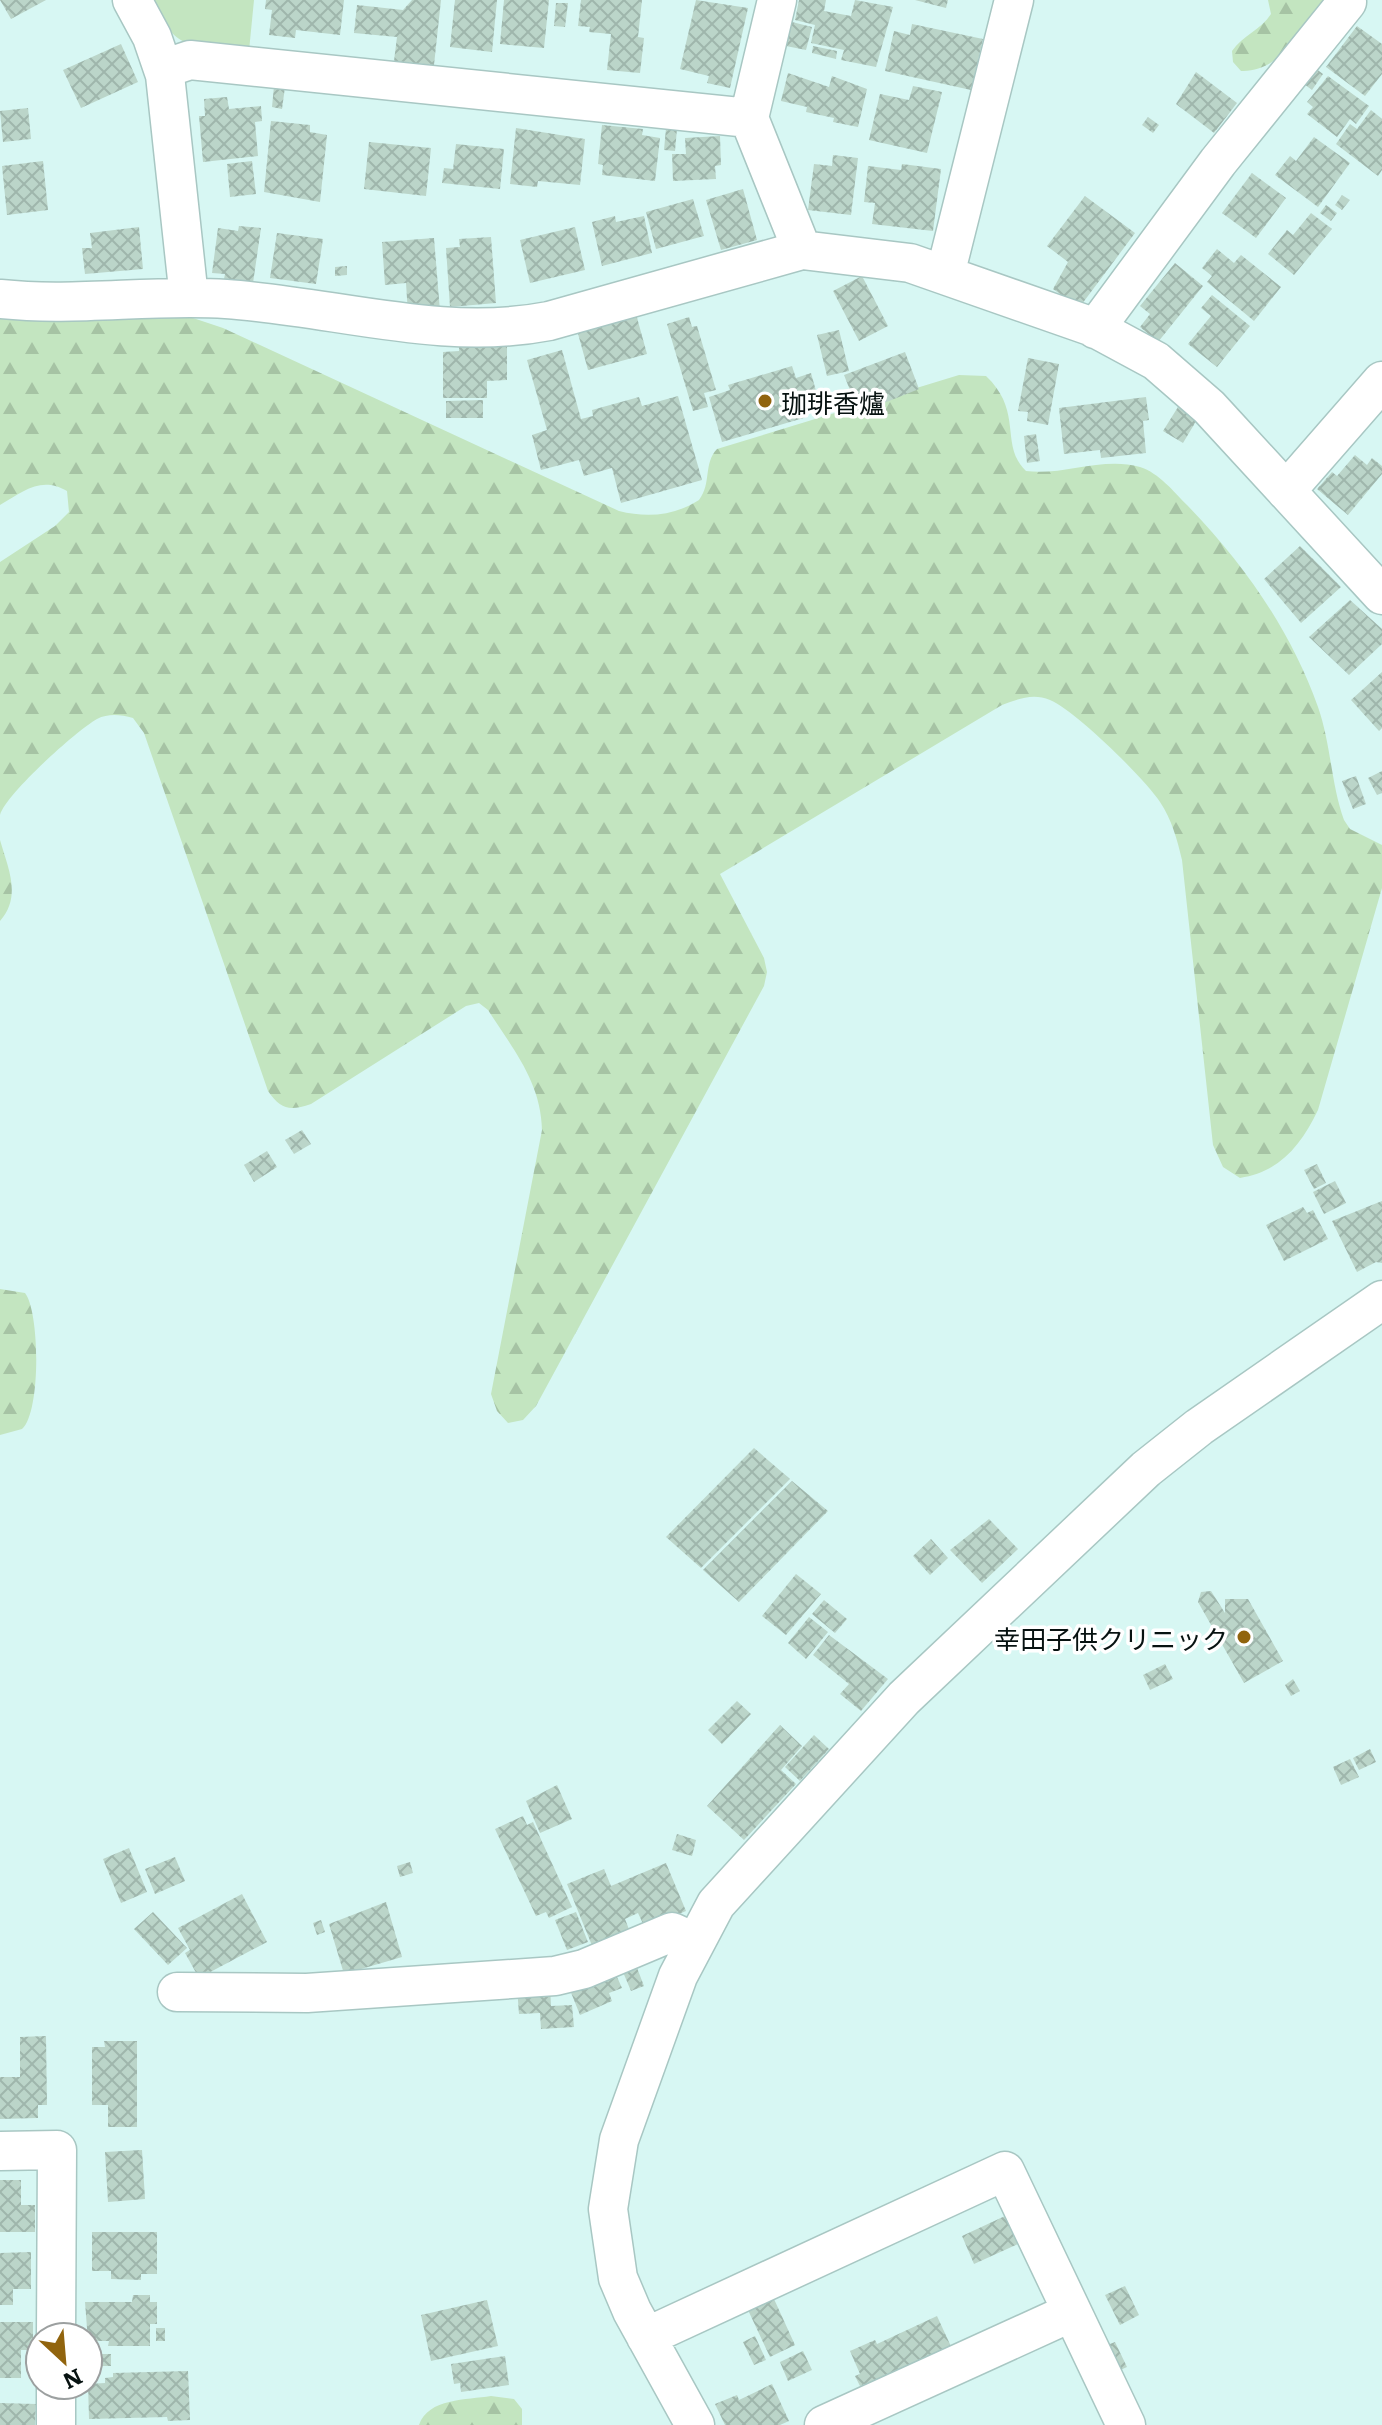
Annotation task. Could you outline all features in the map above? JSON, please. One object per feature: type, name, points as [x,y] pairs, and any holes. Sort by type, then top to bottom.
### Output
[{"type":"street","points":[[132,0],[152,37],[163,69],[172,116],[189,298]]},
{"type":"street","points":[[777,0],[749,118],[802,250]]},
{"type":"street","points":[[945,275],[1014,0]]},
{"type":"street","points":[[1095,329],[1218,162],[1347,2]]},
{"type":"street","points":[[163,69],[190,60],[749,118]]},
{"type":"street","points":[[0,299],[189,298],[262,303],[427,325],[522,325],[802,250],[910,263],[1095,329],[1156,361],[1183,382],[1382,595]]},
{"type":"street","points":[[1286,491],[1382,381]]},
{"type":"street","points":[[695,2425],[673,2379],[646,2337],[618,2278],[608,2209],[611,2174],[624,2125],[694,1942],[716,1904],[885,1717],[1146,1469],[1199,1427],[1382,1300]]},
{"type":"street","points":[[177,1992],[307,1993],[555,1976],[584,1969],[672,1932],[694,1942]]},
{"type":"street","points":[[0,2151],[57,2150],[56,2321]]},
{"type":"street","points":[[646,2337],[1005,2171],[1126,2425]]},
{"type":"street","points":[[824,2425],[1072,2312]]},
{"type":"street","points":[[56,2401],[56,2425]]},
{"type":"green space","points":[[149,0],[254,0],[249,51],[200,47],[179,39]]},
{"type":"green space","points":[[1268,0],[1329,0],[1280,57],[1255,70],[1241,71],[1233,62],[1232,51],[1271,14]]},
{"type":"green space","points":[[0,317],[190,317],[223,328],[629,513],[650,515],[670,512],[699,500],[710,461],[717,449],[959,375],[986,376],[998,389],[1008,415],[1014,450],[1026,471],[1126,464],[1154,474],[1177,494],[1228,550],[1279,624],[1318,707],[1344,820],[1350,829],[1382,845],[1382,888],[1318,1110],[1304,1135],[1288,1155],[1267,1170],[1240,1178],[1223,1167],[1213,1145],[1182,860],[1168,816],[1152,791],[1125,762],[1061,706],[1038,697],[1002,705],[720,874],[764,958],[767,972],[764,986],[536,1406],[523,1420],[508,1423],[497,1411],[491,1394],[542,1130],[537,1096],[531,1081],[488,1010],[479,1003],[466,1006],[311,1104],[286,1107],[268,1091],[144,733],[133,718],[106,716],[87,726],[28,779],[0,815],[0,562],[55,526],[69,512],[67,491],[49,485],[33,487],[0,505]]},
{"type":"green space","points":[[0,840],[12,892],[7,911],[0,921]]},
{"type":"green space","points":[[0,1289],[25,1293],[34,1320],[36,1362],[33,1404],[28,1419],[22,1429],[0,1435]]},
{"type":"green space","points":[[491,2396],[514,2399],[522,2409],[522,2425],[419,2425],[424,2416],[439,2405]]},
{"type":"building","points":[[0,0],[46,0],[11,19]]},
{"type":"building","points":[[266,0],[344,0],[340,35],[296,30],[295,38],[269,35],[272,10],[265,9]]},
{"type":"building","points":[[412,0],[441,0],[434,65],[394,61],[397,37],[354,33],[357,5],[403,10]]},
{"type":"building","points":[[455,0],[497,0],[492,52],[450,47]]},
{"type":"building","points":[[504,0],[549,0],[544,48],[500,44]]},
{"type":"building","points":[[581,0],[642,0],[638,37],[644,38],[640,73],[607,70],[611,34],[589,32],[590,27],[578,26]]},
{"type":"building","points":[[696,0],[748,8],[730,88],[707,83],[709,76],[680,69]]},
{"type":"building","points":[[799,0],[826,0],[824,11],[851,16],[855,0],[893,7],[876,67],[841,60],[844,50],[811,43],[815,25],[795,20]]},
{"type":"building","points":[[915,0],[948,0],[946,8]]},
{"type":"building","points":[[556,3],[568,3],[565,27],[554,26]]},
{"type":"building","points":[[792,22],[812,27],[806,50],[786,46]]},
{"type":"building","points":[[912,24],[983,39],[971,90],[885,71],[894,31],[910,35]]},
{"type":"building","points":[[1357,26],[1382,44],[1382,74],[1365,96],[1326,67]]},
{"type":"building","points":[[121,44],[138,82],[81,108],[63,70]]},
{"type":"building","points":[[813,46],[837,51],[836,59],[812,53]]},
{"type":"building","points":[[1311,65],[1323,74],[1312,90],[1300,81]]},
{"type":"building","points":[[1196,72],[1237,103],[1214,133],[1176,104]]},
{"type":"building","points":[[788,73],[829,87],[832,76],[867,89],[858,127],[833,122],[834,118],[806,112],[807,107],[781,101]]},
{"type":"building","points":[[1328,76],[1369,106],[1356,124],[1350,119],[1337,137],[1307,114],[1313,107],[1307,102]]},
{"type":"building","points":[[274,86],[285,87],[282,109],[272,107]]},
{"type":"building","points":[[913,86],[942,92],[927,153],[869,140],[880,94],[909,100]]},
{"type":"building","points":[[227,97],[229,109],[261,106],[262,121],[255,122],[258,156],[203,162],[199,116],[205,116],[204,99]]},
{"type":"building","points":[[28,108],[31,139],[3,142],[0,111]]},
{"type":"building","points":[[1371,110],[1382,119],[1382,170],[1378,176],[1336,144],[1350,124],[1357,129]]},
{"type":"building","points":[[1148,117],[1159,125],[1153,133],[1142,125]]},
{"type":"building","points":[[271,121],[310,125],[310,132],[327,135],[320,202],[264,192]]},
{"type":"building","points":[[602,125],[643,129],[642,135],[660,138],[655,181],[602,175],[603,165],[598,164]]},
{"type":"building","points":[[516,128],[585,139],[580,185],[538,181],[537,187],[510,184]]},
{"type":"building","points":[[666,128],[677,129],[675,151],[664,150]]},
{"type":"building","points":[[720,136],[721,165],[715,166],[716,179],[673,181],[672,154],[686,154],[685,138]]},
{"type":"building","points":[[1314,137],[1350,163],[1318,207],[1275,175],[1290,156],[1296,161]]},
{"type":"building","points":[[369,142],[431,148],[426,196],[364,189]]},
{"type":"building","points":[[456,144],[504,149],[500,189],[442,183],[444,168],[453,169]]},
{"type":"building","points":[[833,155],[858,158],[851,215],[808,210],[814,164],[832,166]]},
{"type":"building","points":[[43,161],[48,210],[7,215],[2,166]]},
{"type":"building","points":[[252,161],[256,194],[230,197],[227,164]]},
{"type":"building","points":[[902,164],[941,169],[933,231],[872,224],[875,203],[864,202],[868,166],[901,170]]},
{"type":"building","points":[[1252,173],[1286,198],[1256,238],[1222,213]]},
{"type":"building","points":[[743,189],[757,240],[721,250],[706,200]]},
{"type":"building","points":[[1342,195],[1350,200],[1342,210],[1335,205]]},
{"type":"building","points":[[1085,196],[1135,233],[1079,308],[1053,289],[1068,262],[1047,246]]},
{"type":"building","points":[[693,199],[704,236],[656,249],[646,212]]},
{"type":"building","points":[[1326,205],[1337,213],[1331,221],[1320,213]]},
{"type":"building","points":[[1311,213],[1332,229],[1294,275],[1268,254],[1287,230],[1293,235]]},
{"type":"building","points":[[615,216],[616,222],[644,216],[652,253],[602,266],[592,222]]},
{"type":"building","points":[[239,226],[261,228],[253,283],[224,279],[225,274],[212,273],[218,228],[238,231]]},
{"type":"building","points":[[139,227],[143,269],[85,274],[82,248],[92,248],[90,233]]},
{"type":"building","points":[[575,227],[585,270],[530,283],[520,240]]},
{"type":"building","points":[[277,233],[323,239],[316,284],[270,278]]},
{"type":"building","points":[[491,237],[496,303],[450,307],[446,248],[460,247],[459,239]]},
{"type":"building","points":[[434,238],[440,311],[408,314],[406,283],[385,285],[382,242]]},
{"type":"building","points":[[1217,249],[1234,263],[1241,255],[1281,287],[1254,321],[1207,282],[1212,276],[1202,268]]},
{"type":"building","points":[[1175,263],[1203,286],[1158,342],[1140,327],[1150,314],[1140,306]]},
{"type":"building","points":[[347,266],[347,275],[335,276],[335,267]]},
{"type":"building","points":[[862,276],[888,326],[859,341],[833,291]]},
{"type":"building","points":[[1212,295],[1250,326],[1217,367],[1188,344],[1211,316],[1201,308]]},
{"type":"building","points":[[636,314],[647,354],[588,370],[577,330]]},
{"type":"building","points":[[689,317],[692,327],[697,326],[716,390],[704,393],[708,407],[693,411],[667,324]]},
{"type":"building","points":[[839,330],[849,371],[827,376],[817,335]]},
{"type":"building","points":[[459,343],[507,343],[507,380],[487,381],[487,398],[443,398],[443,352],[459,351]]},
{"type":"building","points":[[562,350],[581,419],[593,416],[592,410],[639,397],[642,406],[678,396],[702,480],[621,503],[612,468],[584,476],[579,460],[541,470],[532,435],[547,430],[527,360]]},
{"type":"building","points":[[905,352],[919,389],[859,413],[844,375]]},
{"type":"building","points":[[1028,358],[1059,364],[1048,425],[1027,421],[1028,412],[1018,411]]},
{"type":"building","name":"珈琲香爐","points":[[792,366],[796,378],[811,373],[820,405],[805,409],[807,417],[722,442],[709,397],[730,390],[728,385]]},
{"type":"building","points":[[1146,397],[1149,420],[1143,421],[1146,453],[1101,458],[1100,450],[1064,454],[1059,408]]},
{"type":"building","points":[[483,400],[483,418],[446,418],[446,401]]},
{"type":"building","points":[[1178,407],[1198,418],[1183,443],[1163,431]]},
{"type":"building","points":[[1036,434],[1040,461],[1027,463],[1024,436]]},
{"type":"building","points":[[1355,455],[1367,465],[1372,458],[1382,466],[1382,474],[1348,515],[1317,489],[1332,472],[1337,476]]},
{"type":"building","points":[[1300,546],[1341,587],[1301,623],[1264,579]]},
{"type":"building","points":[[1350,600],[1382,629],[1382,644],[1349,675],[1309,637]]},
{"type":"building","points":[[1382,672],[1382,728],[1379,731],[1351,700]]},
{"type":"building","points":[[1382,771],[1382,793],[1377,795],[1368,778]]},
{"type":"building","points":[[1356,776],[1366,804],[1353,809],[1342,781]]},
{"type":"building","points":[[302,1130],[311,1144],[294,1154],[285,1140]]},
{"type":"building","points":[[267,1151],[277,1167],[254,1182],[244,1165]]},
{"type":"building","points":[[1317,1164],[1326,1183],[1314,1189],[1304,1170]]},
{"type":"building","points":[[1335,1181],[1346,1203],[1324,1214],[1313,1192]]},
{"type":"building","points":[[1382,1201],[1382,1263],[1376,1262],[1357,1272],[1332,1221]]},
{"type":"building","points":[[1303,1207],[1307,1213],[1313,1210],[1328,1239],[1284,1261],[1266,1225]]},
{"type":"building","points":[[754,1448],[790,1479],[701,1568],[666,1537]]},
{"type":"building","points":[[792,1481],[828,1511],[739,1602],[703,1570]]},
{"type":"building","points":[[989,1519],[1018,1549],[982,1583],[950,1550]]},
{"type":"building","points":[[931,1539],[948,1558],[930,1575],[913,1556]]},
{"type":"building","points":[[796,1574],[821,1594],[786,1635],[762,1616]]},
{"type":"building","name":"幸田子供クリニック","points":[[1211,1591],[1225,1613],[1225,1599],[1248,1599],[1283,1661],[1244,1683],[1198,1602],[1201,1592]]},
{"type":"building","points":[[824,1600],[847,1619],[835,1633],[812,1614]]},
{"type":"building","points":[[809,1617],[828,1632],[806,1659],[788,1643]]},
{"type":"building","points":[[829,1635],[888,1679],[861,1711],[840,1694],[849,1684],[813,1655]]},
{"type":"building","points":[[1165,1664],[1173,1679],[1150,1690],[1143,1675]]},
{"type":"building","points":[[1293,1679],[1300,1691],[1291,1696],[1285,1685]]},
{"type":"building","points":[[737,1701],[751,1714],[722,1744],[708,1730]]},
{"type":"building","points":[[780,1725],[802,1746],[781,1770],[796,1784],[744,1840],[707,1806]]},
{"type":"building","points":[[814,1735],[829,1749],[800,1781],[785,1767]]},
{"type":"building","points":[[1370,1749],[1376,1762],[1359,1770],[1353,1758]]},
{"type":"building","points":[[1350,1759],[1359,1777],[1341,1785],[1333,1767]]},
{"type":"building","points":[[557,1785],[572,1819],[540,1833],[526,1801]]},
{"type":"building","points":[[523,1816],[527,1825],[533,1822],[572,1907],[549,1918],[546,1912],[536,1916],[495,1829]]},
{"type":"building","points":[[677,1834],[696,1840],[692,1856],[672,1850]]},
{"type":"building","points":[[129,1848],[147,1892],[121,1903],[103,1859]]},
{"type":"building","points":[[175,1857],[185,1881],[155,1894],[145,1869]]},
{"type":"building","points":[[410,1862],[413,1873],[400,1877],[397,1866]]},
{"type":"building","points":[[666,1863],[686,1911],[645,1928],[638,1913],[625,1919],[630,1932],[593,1948],[567,1884],[604,1869],[611,1886]]},
{"type":"building","points":[[242,1894],[267,1942],[199,1978],[185,1953],[190,1950],[178,1928]]},
{"type":"building","points":[[386,1902],[402,1957],[344,1974],[329,1924]]},
{"type":"building","points":[[153,1912],[187,1948],[168,1965],[134,1929]]},
{"type":"building","points":[[576,1912],[588,1942],[567,1950],[555,1920]]},
{"type":"building","points":[[321,1920],[325,1932],[317,1935],[313,1923]]},
{"type":"building","points":[[634,1960],[644,1986],[631,1991],[620,1965]]},
{"type":"building","points":[[612,1966],[622,1988],[609,1993],[612,2001],[580,2015],[568,1985]]},
{"type":"building","points":[[550,1984],[551,2006],[572,2005],[574,2027],[541,2029],[540,2013],[519,2014],[517,1987]]},
{"type":"building","points":[[46,2036],[47,2105],[38,2105],[38,2118],[0,2119],[0,2077],[20,2077],[20,2037]]},
{"type":"building","points":[[104,2041],[137,2041],[137,2127],[108,2127],[108,2105],[92,2105],[92,2047],[105,2047]]},
{"type":"building","points":[[142,2150],[145,2199],[108,2202],[105,2152]]},
{"type":"building","points":[[0,2180],[21,2180],[21,2205],[35,2205],[35,2232],[0,2232]]},
{"type":"building","points":[[1005,2216],[1018,2244],[974,2264],[962,2236]]},
{"type":"building","points":[[92,2232],[157,2232],[157,2274],[141,2274],[141,2280],[111,2279],[111,2271],[92,2271]]},
{"type":"building","points":[[31,2252],[31,2289],[13,2289],[13,2305],[0,2305],[0,2253]]},
{"type":"building","points":[[1125,2286],[1139,2315],[1120,2325],[1105,2295]]},
{"type":"building","points":[[133,2295],[150,2295],[150,2302],[157,2302],[157,2324],[150,2324],[150,2346],[108,2346],[109,2341],[104,2341],[104,2321],[86,2321],[85,2302],[132,2302]]},
{"type":"building","points":[[774,2299],[795,2345],[770,2357],[748,2310]]},
{"type":"building","points":[[487,2300],[498,2346],[431,2361],[421,2315]]},
{"type":"building","points":[[937,2316],[954,2353],[868,2392],[865,2384],[860,2386],[855,2376],[860,2374],[850,2351],[875,2340],[877,2344]]},
{"type":"building","points":[[0,2322],[24,2322],[21,2378],[0,2378]]},
{"type":"building","points":[[156,2328],[165,2328],[165,2341],[156,2341]]},
{"type":"building","points":[[755,2336],[766,2360],[754,2365],[743,2342]]},
{"type":"building","points":[[1115,2342],[1127,2367],[1118,2371],[1105,2346]]},
{"type":"building","points":[[803,2351],[812,2370],[788,2381],[780,2362]]},
{"type":"building","points":[[104,2354],[111,2354],[111,2366],[104,2366]]},
{"type":"building","points":[[505,2356],[509,2385],[461,2392],[460,2383],[454,2384],[451,2364]]},
{"type":"building","points":[[188,2371],[190,2420],[168,2421],[167,2417],[89,2419],[88,2401],[104,2401],[105,2378],[113,2377],[113,2373]]},
{"type":"building","points":[[772,2384],[789,2421],[780,2425],[725,2425],[715,2404],[737,2395],[739,2400]]},
{"type":"building","points":[[0,2403],[36,2404],[35,2425],[0,2425]]},
{"type":"place","name":"珈琲香爐","points":[[765,401]]},
{"type":"place","name":"幸田子供クリニック","points":[[1244,1637]]}]
